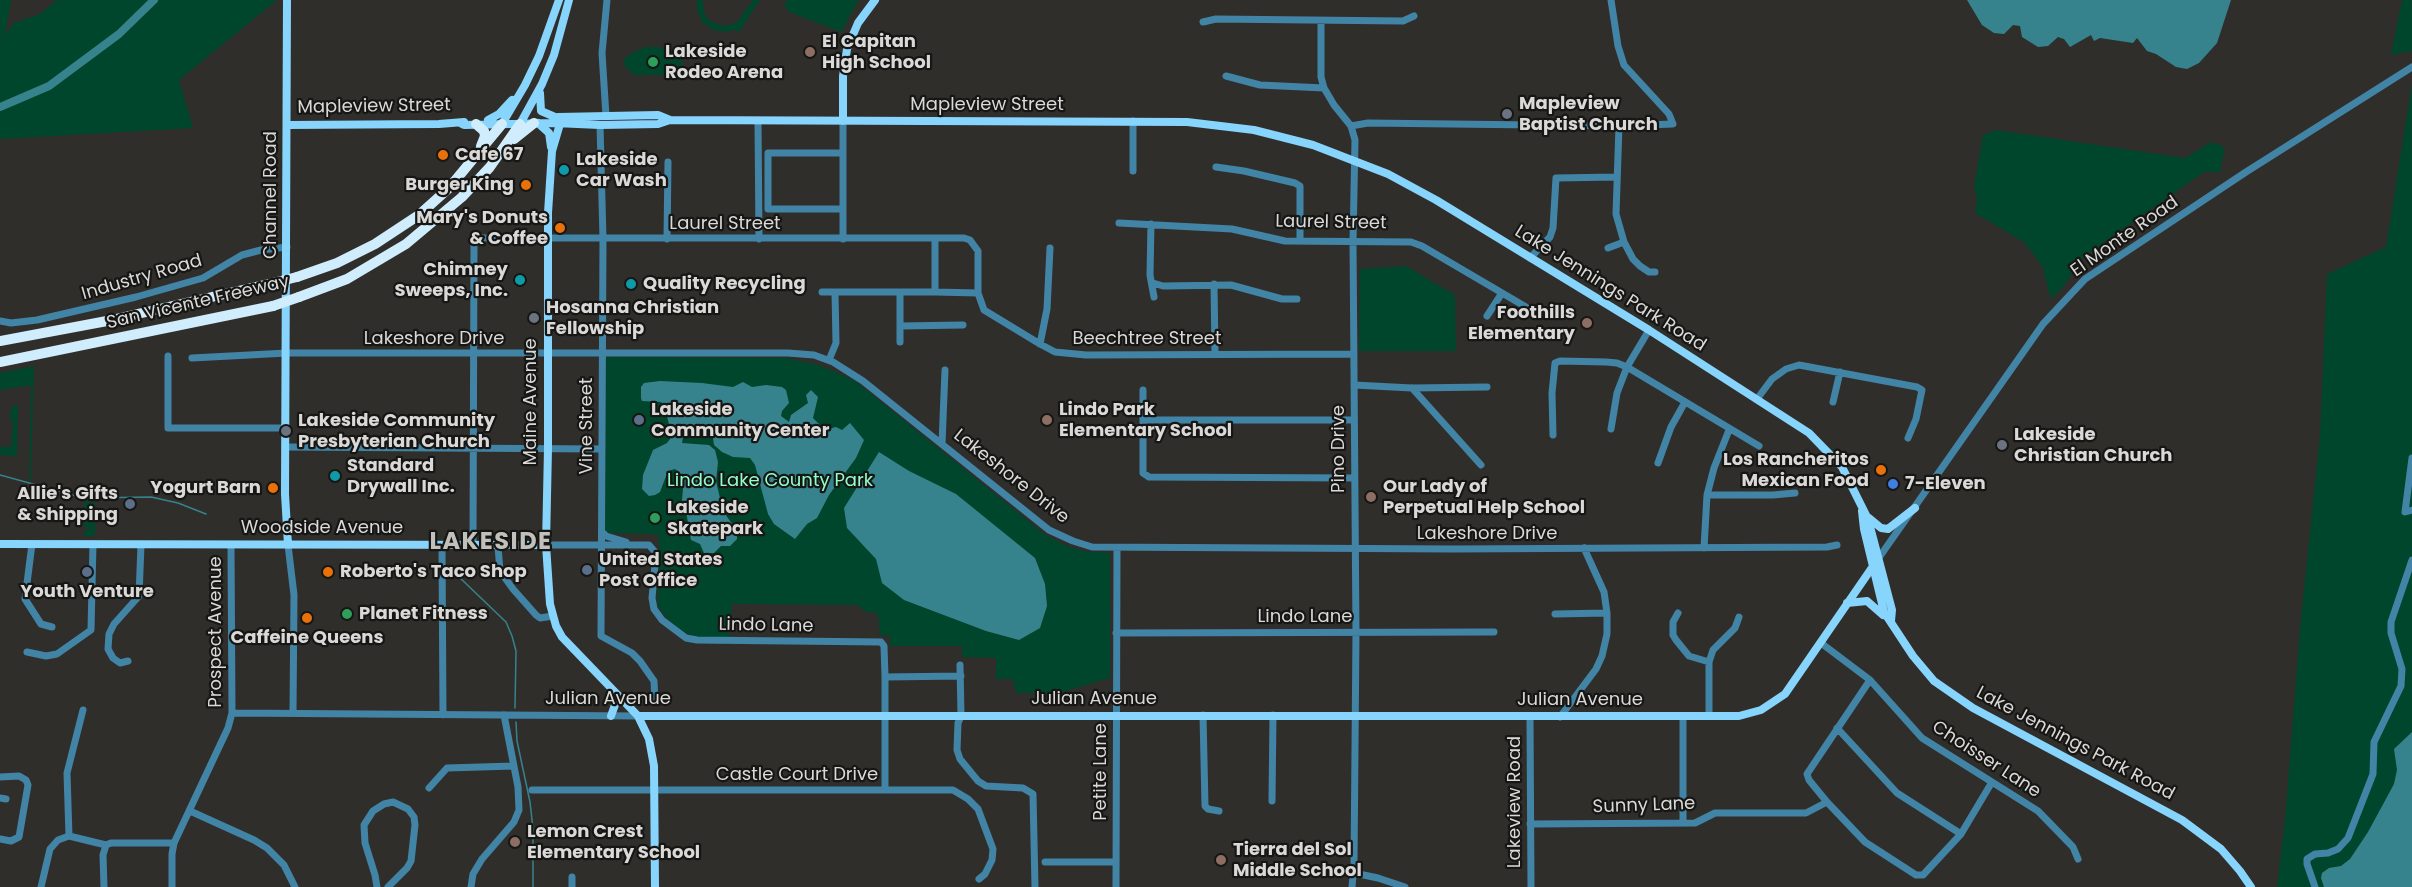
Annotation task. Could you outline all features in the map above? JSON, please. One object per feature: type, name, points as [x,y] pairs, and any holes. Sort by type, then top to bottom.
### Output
[{"type":"highway","name":"San Vicente Freeway","points":[[0,362],[273,306],[347,279],[406,244],[462,197],[490,166],[521,120]]},
{"type":"highway","name":"San Vicente Freeway","points":[[0,341],[106,321],[273,284],[337,263],[375,244],[419,215],[449,188],[505,122]]},
{"type":"highway","points":[[505,122],[508,142],[536,123]]},
{"type":"highway","points":[[476,124],[484,130],[485,136],[478,154]]},
{"type":"main road","name":"Channel Road","points":[[287,0],[288,247],[285,447],[288,545]]},
{"type":"main road","points":[[505,122],[539,56],[559,0]]},
{"type":"main road","points":[[521,120],[542,84],[563,25],[569,0]]},
{"type":"main road","points":[[843,121],[843,76],[847,49],[858,23],[875,0]]},
{"type":"main road","points":[[542,84],[539,104],[541,111],[559,119]]},
{"type":"main road","points":[[488,120],[499,114],[519,96]]},
{"type":"main road","points":[[519,96],[521,120]]},
{"type":"main road","name":"Mapleview Street","points":[[288,125],[476,124],[606,116],[658,116],[669,120],[758,121],[1133,121],[1207,123],[1254,130],[1303,142]]},
{"type":"main road","name":"Mapleview Street","points":[[521,120],[536,123],[559,119],[600,125],[658,124],[669,120]]},
{"type":"main road","name":"Maine Avenue","points":[[553,616],[546,545],[549,354],[548,188],[552,151],[559,119]]},
{"type":"main road","name":"Mapleview Street","points":[[460,123],[488,120],[505,122]]},
{"type":"main road","points":[[536,123],[549,133],[552,151]]},
{"type":"main road","name":"Lake Jennings Park Road","points":[[1303,142],[1354,159],[1436,200],[1801,427],[1840,463],[1854,489],[1868,519],[1892,610],[1892,621]]},
{"type":"main road","points":[[1862,510],[1877,525],[1885,529],[1899,522],[1915,508]]},
{"type":"main road","name":"Lake Jennings Park Road","points":[[1862,510],[1872,568],[1884,612],[1917,662],[1952,695],[2189,825],[2221,849],[2251,887]]},
{"type":"main road","name":"Woodside Avenue","points":[[0,544],[546,545]]},
{"type":"main road","name":"Julian Avenue","points":[[638,716],[1744,716],[1770,705],[1790,687],[1878,559]]},
{"type":"main road","points":[[1847,603],[1867,602],[1892,621]]},
{"type":"main road","points":[[553,616],[567,644],[638,716],[652,749],[655,790],[655,887]]},
{"type":"main road","points":[[611,716],[616,702],[613,690]]},
{"type":"street","points":[[606,116],[602,53],[607,0]]},
{"type":"street","points":[[1321,21],[1321,77],[1324,88],[1351,126],[1368,123],[1619,126],[1673,124],[1669,114],[1630,72],[1622,60],[1611,0]]},
{"type":"street","points":[[1203,22],[1216,19],[1403,21],[1414,16]]},
{"type":"street","name":"El Monte Road","points":[[1878,559],[2043,324],[2085,279],[2246,172],[2412,67]]},
{"type":"street","points":[[1226,76],[1260,85],[1324,88]]},
{"type":"street","points":[[758,121],[759,239]]},
{"type":"street","points":[[843,121],[843,239]]},
{"type":"street","points":[[1133,121],[1133,171]]},
{"type":"street","name":"Vine Street","points":[[600,125],[603,239],[601,636],[632,653],[640,661],[654,681],[655,701]]},
{"type":"street","name":"Pino Drive","points":[[1351,126],[1355,140],[1353,241],[1356,632],[1352,887]]},
{"type":"street","points":[[1619,126],[1616,214],[1624,242],[1640,266],[1649,272],[1655,272]]},
{"type":"street","points":[[843,153],[768,153],[768,209],[843,209]]},
{"type":"street","points":[[667,239],[668,162]]},
{"type":"street","points":[[1216,167],[1295,183],[1300,186],[1300,241]]},
{"type":"street","points":[[1530,258],[1550,237],[1553,228],[1556,178],[1616,177]]},
{"type":"street","name":"Laurel Street","points":[[1119,223],[1232,229],[1285,241],[1353,241],[1402,236],[1526,307]]},
{"type":"street","points":[[1151,224],[1150,275],[1154,297]]},
{"type":"street","points":[[934,238],[935,292]]},
{"type":"street","name":"Laurel Street","points":[[473,354],[474,242],[476,240],[964,238],[974,243],[978,251],[978,293]]},
{"type":"street","points":[[1608,248],[1624,242]]},
{"type":"street","name":"Industry Road","points":[[0,321],[11,323],[37,320],[136,297],[211,275],[242,255],[288,247]]},
{"type":"street","points":[[1040,344],[1047,309],[1050,248]]},
{"type":"street","points":[[1153,283],[1163,286],[1214,284],[1243,287],[1281,299],[1297,299]]},
{"type":"street","points":[[1214,284],[1215,354]]},
{"type":"street","points":[[822,292],[978,293]]},
{"type":"street","points":[[829,360],[836,343],[835,292]]},
{"type":"street","points":[[900,292],[900,342]]},
{"type":"street","name":"Beechtree Street","points":[[978,293],[984,310],[1055,352],[1076,355],[1354,354]]},
{"type":"street","points":[[1487,316],[1502,293]]},
{"type":"street","points":[[900,326],[963,325]]},
{"type":"street","points":[[1611,429],[1617,393],[1627,367],[1648,330]]},
{"type":"street","name":"Lakeshore Drive","points":[[192,358],[287,353],[788,353],[814,355],[852,372],[1049,530],[1082,544],[1117,548],[1704,548],[1838,545]]},
{"type":"street","points":[[473,354],[473,545]]},
{"type":"street","points":[[168,357],[168,428],[286,428]]},
{"type":"street","points":[[1553,435],[1552,393],[1555,363],[1560,361],[1606,362],[1627,367],[1759,446]]},
{"type":"street","points":[[1757,399],[1772,379],[1786,369],[1799,365],[1922,390],[1916,419],[1908,438]]},
{"type":"street","points":[[942,444],[945,370]]},
{"type":"street","points":[[1833,402],[1840,372]]},
{"type":"street","points":[[1354,385],[1412,388],[1487,387]]},
{"type":"street","points":[[1412,388],[1481,465]]},
{"type":"street","points":[[1143,390],[1143,473],[1145,475],[1159,478],[1354,478]]},
{"type":"street","points":[[1658,463],[1671,427],[1685,402]]},
{"type":"street","points":[[1143,420],[1354,420]]},
{"type":"street","points":[[1704,548],[1707,495],[1714,468],[1729,430]]},
{"type":"street","points":[[285,447],[602,448]]},
{"type":"street","points":[[2412,458],[2405,512],[2412,510]]},
{"type":"street","points":[[1707,495],[1795,493]]},
{"type":"street","points":[[602,532],[603,535],[612,538],[641,544]]},
{"type":"street","points":[[32,544],[25,599],[41,624],[52,627]]},
{"type":"street","points":[[27,652],[46,656],[57,654],[91,630],[93,544]]},
{"type":"street","name":"Woodside Avenue","points":[[546,545],[641,544]]},
{"type":"street","name":"Lindo Lane","points":[[641,544],[649,545],[656,553],[652,598],[654,609],[658,616],[679,635],[697,640],[881,642],[884,646],[885,677]]},
{"type":"street","points":[[128,661],[120,663],[113,658],[108,649],[109,634],[114,624],[139,596],[141,545]]},
{"type":"street","name":"Prospect Avenue","points":[[172,887],[174,843],[228,728],[232,713],[231,545]]},
{"type":"street","name":"Channel Road","points":[[288,545],[294,595],[293,713]]},
{"type":"street","points":[[442,545],[443,715]]},
{"type":"street","points":[[498,546],[500,571],[513,589],[540,618],[553,616]]},
{"type":"street","name":"Petite Lane","points":[[1116,887],[1117,548]]},
{"type":"street","points":[[1560,717],[1590,679],[1600,661],[1607,634],[1607,613],[1602,587],[1584,548]]},
{"type":"street","points":[[2315,887],[2307,859],[2315,854],[2338,849],[2348,838],[2373,774],[2374,742],[2401,686],[2402,669],[2391,633],[2391,622],[2412,561]]},
{"type":"street","points":[[1555,614],[1607,613]]},
{"type":"street","points":[[1678,613],[1673,622],[1673,635],[1676,640],[1689,656],[1709,662]]},
{"type":"street","points":[[1709,716],[1709,662],[1713,650],[1735,628],[1739,617]]},
{"type":"street","name":"Lindo Lane","points":[[1116,633],[1494,632]]},
{"type":"street","name":"Choisser Lane","points":[[1821,643],[1870,680],[1918,735],[2038,811],[2073,848],[2078,859]]},
{"type":"street","points":[[960,665],[961,716],[958,723],[957,750],[960,759],[978,781],[986,786],[1023,788],[1033,794],[1035,887]]},
{"type":"street","points":[[885,790],[885,677],[961,676]]},
{"type":"street","points":[[1870,680],[1807,775],[1827,801],[1868,844],[1916,875],[1922,876],[1961,834],[1992,782]]},
{"type":"street","points":[[69,837],[67,773],[83,711]]},
{"type":"street","name":"Julian Avenue","points":[[232,713],[638,716]]},
{"type":"street","points":[[471,887],[473,874],[482,859],[517,816],[519,795],[504,715]]},
{"type":"street","points":[[1203,715],[1205,806],[1208,809],[1219,810]]},
{"type":"street","points":[[1272,801],[1273,715]]},
{"type":"street","points":[[1683,716],[1683,823]]},
{"type":"street","name":"Lakeview Road","points":[[1530,717],[1531,887]]},
{"type":"street","points":[[1837,728],[1897,793],[1961,834]]},
{"type":"street","points":[[429,788],[447,768],[514,766]]},
{"type":"street","points":[[0,777],[19,776],[28,784],[19,837],[11,841],[0,839]]},
{"type":"street","name":"Castle Court Drive","points":[[532,790],[953,789],[978,809],[993,849],[992,860],[985,874],[979,879]]},
{"type":"street","name":"Sunny Lane","points":[[1530,824],[1699,822],[1717,813],[1806,813],[1827,801]]},
{"type":"street","points":[[377,887],[365,843],[363,825],[373,811],[384,804],[393,802],[408,809],[416,825],[411,861],[388,887]]},
{"type":"street","points":[[190,811],[267,848],[284,865],[295,887]]},
{"type":"street","points":[[41,887],[50,849],[58,840],[69,837],[106,846]]},
{"type":"street","points":[[104,887],[103,855],[106,846],[111,843],[174,843]]},
{"type":"street","points":[[1045,862],[1116,862]]},
{"type":"street","points":[[1354,873],[1405,887]]},
{"type":"street","points":[[572,877],[572,887]]},
{"type":"green space","points":[[0,0],[11,0],[5,35],[14,23],[40,14],[57,0],[277,0],[179,80],[193,128],[0,139],[0,41],[3,38],[0,39]]},
{"type":"green space","points":[[697,0],[703,0],[704,12],[709,21],[725,26],[737,22],[753,0],[760,0],[739,32],[735,30],[725,32],[713,30],[702,22],[697,10]]},
{"type":"green space","points":[[786,0],[859,0],[841,32],[789,12],[785,7]]},
{"type":"green space","points":[[2402,0],[2412,0],[2412,51],[2391,55]]},
{"type":"green space","name":"Lakeside Rodeo Arena","points":[[645,47],[660,47],[679,56],[682,59],[682,65],[672,75],[634,75],[624,65],[624,60],[630,54]]},
{"type":"green space","points":[[2412,83],[2412,887],[2277,887],[2320,435],[2327,274],[2386,247]]},
{"type":"green space","points":[[1996,130],[2185,158],[2211,142],[2225,147],[2220,172],[2204,172],[2083,257],[2063,287],[2051,299],[2042,266],[2025,243],[1975,213],[1977,198],[1974,186],[1983,135]]},
{"type":"green space","points":[[1406,266],[1455,295],[1456,351],[1359,351],[1360,269]]},
{"type":"green space","name":"Lindo Lake County Park","points":[[606,357],[786,358],[819,365],[854,380],[1047,536],[1083,551],[1110,553],[1110,678],[1059,693],[1016,693],[1013,679],[996,679],[996,658],[962,657],[962,646],[890,646],[890,636],[880,635],[878,614],[864,611],[858,605],[732,604],[729,637],[699,637],[681,632],[663,614],[657,604],[660,554],[658,534],[605,533]]},
{"type":"green space","points":[[34,366],[31,480],[29,480],[31,385],[0,390],[0,373]]},
{"type":"green space","points":[[12,406],[18,406],[17,456],[0,455],[0,447],[11,447],[13,419],[9,419]]},
{"type":"green space","points":[[84,501],[95,502],[95,536],[84,536],[84,531],[88,530],[84,527]]},
{"type":"water","points":[[1967,0],[2231,0],[2217,43],[2199,63],[2187,69],[2176,67],[2147,51],[2137,38],[2133,43],[2100,38],[2094,41],[2091,35],[2070,47],[2064,39],[2058,37],[2048,46],[2038,47],[2022,37],[2020,26],[2013,25],[2004,34],[1994,33],[1982,25]]},
{"type":"water","points":[[660,381],[733,387],[743,382],[752,387],[766,385],[782,387],[786,390],[789,403],[781,416],[789,422],[791,415],[808,403],[806,395],[811,390],[818,397],[813,418],[820,425],[828,429],[836,427],[842,430],[850,423],[864,440],[856,458],[829,495],[817,518],[807,524],[795,539],[774,524],[768,514],[755,465],[750,458],[733,457],[722,452],[714,445],[713,438],[705,429],[692,436],[683,437],[682,443],[709,445],[715,450],[718,462],[716,481],[723,511],[737,531],[737,539],[730,546],[721,546],[714,553],[704,553],[700,544],[691,540],[682,500],[683,488],[679,472],[675,469],[668,471],[660,492],[655,495],[649,496],[642,489],[643,475],[653,450],[667,443],[672,436],[664,405],[661,402],[642,401],[641,398],[641,387],[644,383]]},
{"type":"water","points":[[879,452],[909,471],[956,494],[1035,558],[1045,584],[1047,606],[1040,628],[1019,640],[986,631],[904,600],[882,583],[876,559],[847,528],[844,508]]},
{"type":"water","points":[[2412,732],[2412,887],[2324,887],[2322,873],[2329,868],[2341,866],[2350,859],[2368,832],[2394,784],[2397,770],[2394,749]]},
{"type":"waterway","points":[[0,107],[49,86],[119,34],[154,0]]},
{"type":"waterway","points":[[0,475],[84,498],[151,497],[178,503],[206,514]]},
{"type":"waterway","points":[[458,576],[506,622],[516,651],[515,708]]},
{"type":"waterway","points":[[516,722],[517,741],[530,802],[533,829],[533,887]]},
{"type":"place","name":"El Capitan High School","points":[[810,52]]},
{"type":"place","name":"Lakeside Rodeo Arena","points":[[653,62]]},
{"type":"place","name":"Mapleview Baptist Church","points":[[1507,114]]},
{"type":"place","name":"Cafe 67","points":[[443,155]]},
{"type":"place","name":"Lakeside Car Wash","points":[[564,170]]},
{"type":"place","name":"Burger King","points":[[526,185]]},
{"type":"place","name":"Mary's Donuts & Coffee","points":[[560,228]]},
{"type":"place","name":"Chimney Sweeps, Inc.","points":[[520,280]]},
{"type":"place","name":"Quality Recycling","points":[[631,284]]},
{"type":"place","name":"Hosanna Christian Fellowship","points":[[534,318]]},
{"type":"place","name":"Foothills Elementary","points":[[1587,323]]},
{"type":"place","name":"Lakeside Community Center","points":[[639,420]]},
{"type":"place","name":"Lindo Park Elementary School","points":[[1047,420]]},
{"type":"place","name":"Lakeside Community Presbyterian Church","points":[[286,431]]},
{"type":"place","name":"Lakeside Christian Church","points":[[2002,445]]},
{"type":"place","name":"Los Rancheritos Mexican Food","points":[[1881,470]]},
{"type":"place","name":"Standard Drywall Inc.","points":[[335,476]]},
{"type":"place","name":"7-Eleven","points":[[1893,484]]},
{"type":"place","name":"Yogurt Barn","points":[[273,488]]},
{"type":"place","name":"Our Lady of Perpetual Help School","points":[[1371,497]]},
{"type":"place","name":"Allie's Gifts & Shipping","points":[[130,504]]},
{"type":"place","name":"Lakeside Skatepark","points":[[655,518]]},
{"type":"place","name":"United States Post Office","points":[[587,570]]},
{"type":"place","name":"Youth Venture","points":[[87,572]]},
{"type":"place","name":"Roberto's Taco Shop","points":[[328,572]]},
{"type":"place","name":"Planet Fitness","points":[[347,614]]},
{"type":"place","name":"Caffeine Queens","points":[[307,618]]},
{"type":"place","name":"Lemon Crest Elementary School","points":[[515,842]]},
{"type":"place","name":"Tierra del Sol Middle School","points":[[1221,860]]},
{"type":"district","name":"LAKESIDE","points":[[491,543]]}]
